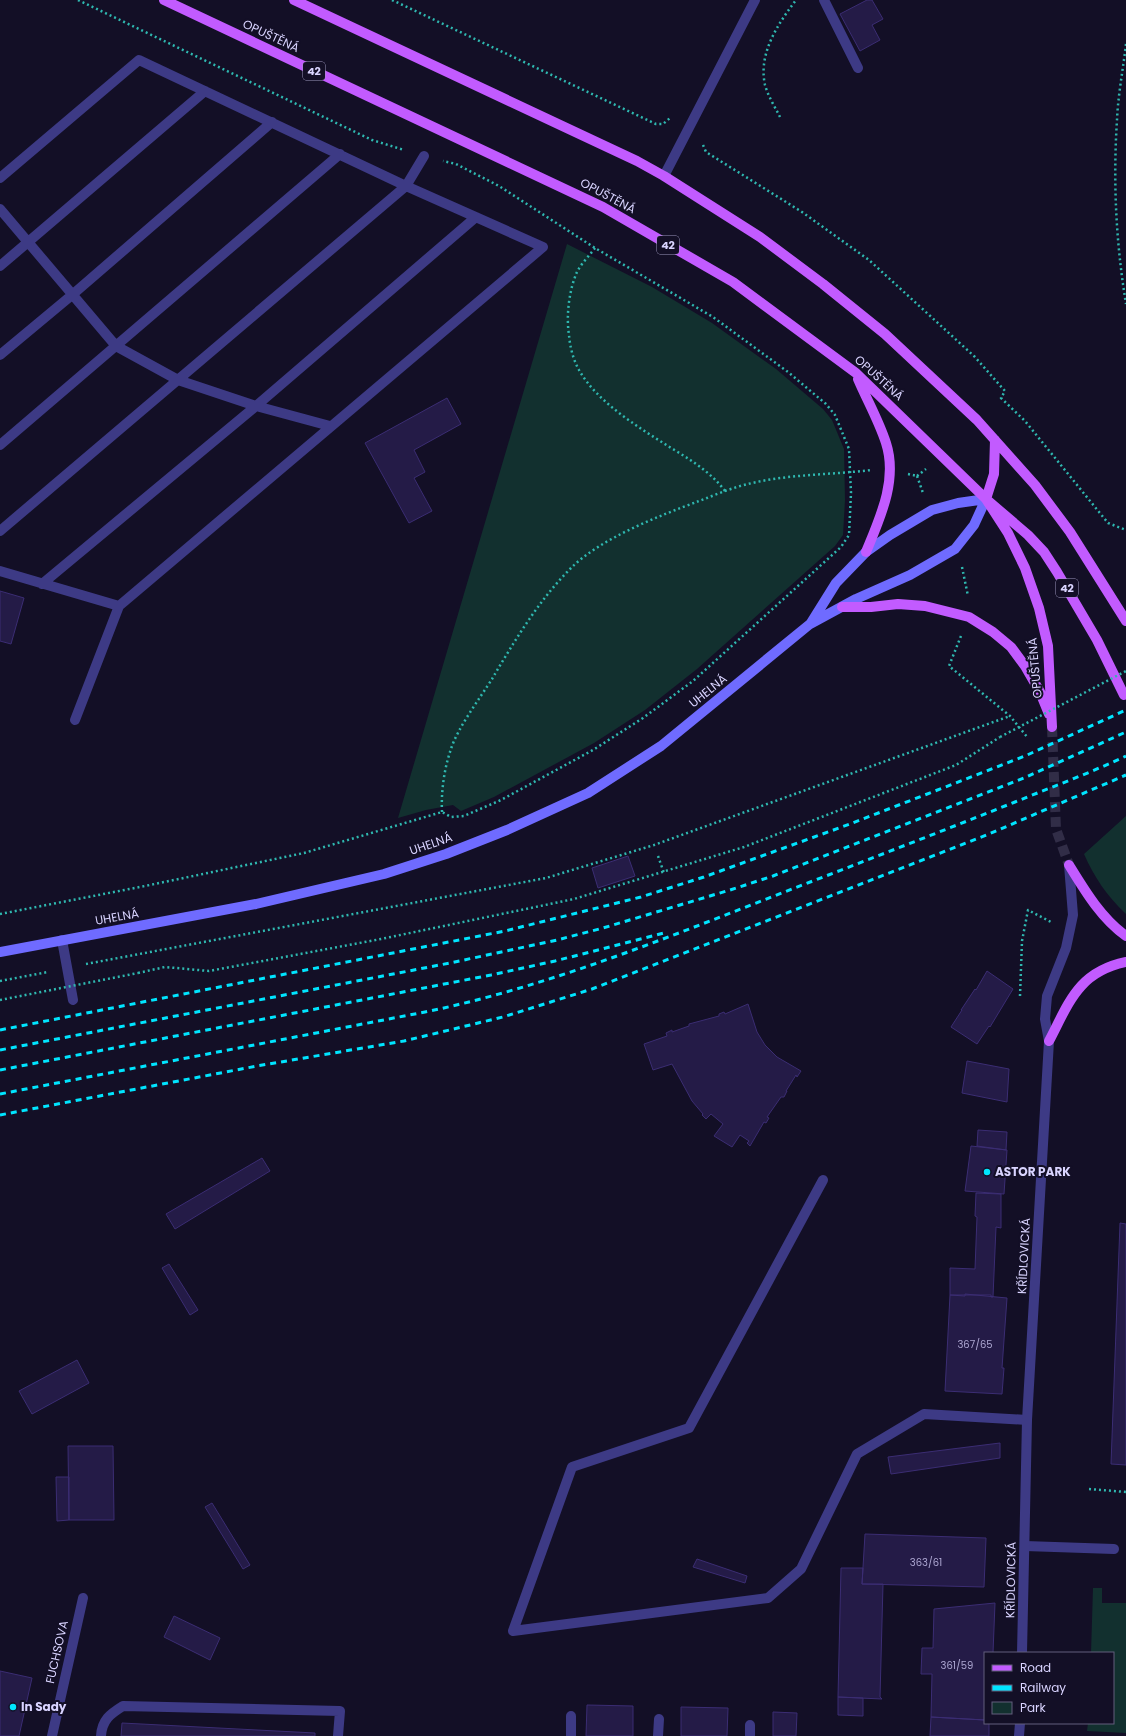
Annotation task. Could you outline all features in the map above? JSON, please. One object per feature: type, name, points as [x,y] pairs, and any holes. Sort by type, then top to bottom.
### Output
[{"type":"main road","name":"OPUŠTĚNÁ","points":[[164,0],[603,207],[733,282],[856,373],[986,499],[1028,535],[1044,552],[1057,572],[1097,640],[1124,695]]},
{"type":"main road","points":[[294,0],[629,158],[664,176],[760,237],[829,289],[885,334],[977,420],[1035,485],[1070,532],[1126,621]]},
{"type":"main road","points":[[856,373],[886,443],[891,469],[883,511],[866,552]]},
{"type":"main road","points":[[986,499],[994,474],[995,440]]},
{"type":"main road","name":"OPUŠTĚNÁ","points":[[842,607],[871,607],[898,604],[924,606],[969,617],[993,632],[1011,647],[1025,666],[1040,692],[1052,724],[1048,646],[1039,608],[1025,568],[1008,533],[986,499]]},
{"type":"main road","name":"UHELNÁ","points":[[810,624],[836,583],[866,552],[932,510],[958,503],[986,499]]},
{"type":"main road","name":"UHELNÁ","points":[[0,952],[256,904],[384,874],[446,854],[507,830],[588,793],[661,746],[810,624],[910,575],[956,549],[974,525],[986,499]]},
{"type":"main road","points":[[1069,865],[1094,904],[1107,920],[1126,936]]},
{"type":"main road","points":[[1049,1041],[1070,998],[1084,983],[1100,971],[1126,962]]},
{"type":"street","points":[[664,176],[754,0]]},
{"type":"street","points":[[824,0],[858,68]]},
{"type":"street","points":[[0,178],[139,60],[406,186],[543,247],[119,606],[75,720]]},
{"type":"street","points":[[0,266],[205,91]]},
{"type":"street","points":[[0,355],[72,295],[272,122]]},
{"type":"street","points":[[0,445],[340,154]]},
{"type":"street","points":[[0,531],[406,186],[424,156]]},
{"type":"street","points":[[0,209],[116,346],[178,380],[256,406],[330,426]]},
{"type":"street","points":[[42,584],[256,406],[476,217]]},
{"type":"street","points":[[0,572],[119,606]]},
{"type":"street","name":"KŘÍDLOVICKÁ","points":[[1022,1652],[1027,1420],[1049,1041],[1045,1019],[1047,996],[1066,948],[1073,915],[1069,865]]},
{"type":"street","points":[[62,940],[73,1000]]},
{"type":"street","points":[[823,1180],[689,1428],[572,1467],[512,1632],[768,1598],[802,1569],[857,1454],[924,1414],[1027,1420]]},
{"type":"street","points":[[1025,1546],[1114,1549]]},
{"type":"street","name":"FUCHSOVA","points":[[52,1736],[83,1598]]},
{"type":"street","points":[[100,1736],[101,1728],[109,1715],[123,1706],[340,1711],[338,1736]]},
{"type":"street","points":[[571,1716],[571,1736]]},
{"type":"street","points":[[658,1719],[658,1736]]},
{"type":"street","points":[[750,1724],[750,1736]]},
{"type":"street","points":[[1019,1736],[1020,1724]]},
{"type":"path","points":[[0,914],[304,853],[442,812],[451,817],[464,816],[501,800],[594,750],[643,718],[693,681],[841,547],[850,535],[849,449],[836,415],[826,404],[788,372],[713,317],[595,248],[499,186],[456,164],[372,140],[78,0]]},
{"type":"path","points":[[392,0],[656,124],[663,124],[670,119],[673,113]]},
{"type":"path","points":[[780,117],[765,86],[764,68],[767,49],[784,17],[796,0]]},
{"type":"path","points":[[1126,44],[1117,120],[1115,206],[1122,280],[1126,304]]},
{"type":"path","points":[[702,140],[702,144],[706,152],[802,212],[869,260],[976,357],[1006,391],[1000,398],[1026,421],[1108,523],[1126,530]]},
{"type":"path","points":[[595,248],[577,272],[570,298],[567,326],[570,348],[579,370],[594,389],[614,408],[654,437],[700,465],[715,478],[725,491]]},
{"type":"path","points":[[925,497],[918,476],[930,465]]},
{"type":"path","points":[[442,812],[442,798],[451,748],[507,654],[556,584],[572,567],[590,552],[623,533],[657,517],[725,491],[755,482],[820,473],[878,469]]},
{"type":"path","points":[[961,565],[968,597]]},
{"type":"path","points":[[962,635],[949,666],[1010,716],[1028,738]]},
{"type":"path","points":[[0,1000],[166,967],[209,971],[381,939],[574,899],[664,873],[744,847],[956,765],[1000,737],[1126,671]]},
{"type":"path","points":[[0,981],[546,878],[660,843],[1010,716]]},
{"type":"path","points":[[658,856],[664,873]]},
{"type":"path","points":[[1020,996],[1022,941],[1028,910],[1055,925]]},
{"type":"path","points":[[1089,1489],[1126,1492]]},
{"type":"green space","points":[[567,244],[652,287],[712,323],[776,369],[823,409],[832,420],[844,449],[845,500],[843,535],[835,546],[697,669],[645,710],[594,743],[494,797],[461,811],[453,805],[426,810],[398,818]]},
{"type":"green space","points":[[1126,816],[1126,914],[1102,886],[1092,871],[1084,854]]},
{"type":"green space","points":[[1093,1588],[1102,1588],[1102,1603],[1126,1603],[1126,1733],[1087,1731],[1088,1724],[1114,1724],[1114,1652],[1091,1652]]},
{"type":"building","points":[[867,0],[872,0],[883,19],[872,25],[880,40],[860,51],[840,14]]},
{"type":"building","points":[[447,398],[461,424],[414,450],[425,472],[414,478],[432,511],[409,523],[365,443]]},
{"type":"building","points":[[0,591],[24,598],[11,644],[0,641]]},
{"type":"building","points":[[628,856],[635,876],[598,888],[592,868]]},
{"type":"building","points":[[987,971],[1013,989],[990,1027],[989,1026],[977,1044],[951,1027]]},
{"type":"building","points":[[748,1004],[757,1032],[765,1045],[777,1057],[801,1071],[797,1077],[796,1075],[784,1097],[781,1097],[767,1117],[769,1118],[766,1123],[764,1122],[750,1146],[747,1143],[749,1141],[740,1135],[732,1147],[714,1136],[723,1124],[711,1114],[706,1119],[702,1115],[703,1114],[692,1101],[672,1064],[653,1070],[644,1044],[667,1036],[666,1033],[672,1030],[672,1032],[689,1026],[689,1024],[719,1016],[719,1014],[724,1012],[725,1014]]},
{"type":"building","points":[[967,1061],[1009,1069],[1007,1102],[962,1093]]},
{"type":"building","points":[[978,1130],[1007,1132],[1006,1150],[977,1146]]},
{"type":"building","points":[[971,1146],[1007,1150],[1004,1194],[965,1191]]},
{"type":"building","points":[[262,1158],[270,1171],[175,1229],[166,1214]]},
{"type":"building","points":[[976,1193],[1001,1194],[1001,1228],[996,1227],[993,1297],[991,1297],[991,1295],[950,1295],[950,1268],[975,1269],[977,1217],[975,1216]]},
{"type":"building","points":[[1120,1223],[1126,1224],[1126,1465],[1111,1464]]},
{"type":"building","points":[[169,1264],[198,1310],[190,1315],[162,1268]]},
{"type":"building","points":[[965,1294],[1007,1298],[1002,1368],[1004,1368],[1002,1394],[945,1391],[950,1295],[965,1296]]},
{"type":"building","points":[[77,1360],[89,1383],[32,1414],[19,1391]]},
{"type":"building","points":[[1000,1443],[1000,1458],[891,1474],[888,1457]]},
{"type":"building","points":[[68,1446],[113,1446],[114,1520],[69,1520]]},
{"type":"building","points":[[56,1477],[69,1477],[69,1520],[57,1521]]},
{"type":"building","points":[[212,1503],[250,1565],[243,1569],[205,1507]]},
{"type":"building","points":[[865,1534],[986,1538],[984,1587],[862,1584]]},
{"type":"building","points":[[697,1559],[747,1576],[745,1583],[693,1567]]},
{"type":"building","points":[[841,1568],[863,1568],[862,1584],[883,1584],[880,1697],[882,1699],[838,1697]]},
{"type":"building","points":[[995,1603],[993,1652],[984,1652],[984,1720],[931,1717],[932,1674],[921,1674],[922,1648],[933,1648],[934,1609]]},
{"type":"building","points":[[174,1616],[220,1638],[210,1660],[164,1637]]},
{"type":"building","name":"In Sady","points":[[0,1671],[32,1678],[19,1736],[0,1736]]},
{"type":"building","points":[[838,1697],[863,1698],[863,1716],[838,1715]]},
{"type":"building","points":[[587,1705],[633,1706],[633,1736],[586,1736]]},
{"type":"building","points":[[681,1707],[728,1708],[727,1736],[681,1736]]},
{"type":"building","points":[[773,1712],[797,1713],[796,1736],[773,1736]]},
{"type":"building","points":[[931,1717],[984,1720],[984,1724],[989,1724],[989,1736],[930,1736]]},
{"type":"building","points":[[122,1723],[315,1733],[315,1736],[121,1736]]},
{"type":"tunnel","points":[[1052,727],[1056,829],[1069,865]]},
{"type":"railway","points":[[0,1030],[505,931],[641,897],[704,877],[850,824],[1025,756],[1126,710]]},
{"type":"railway","points":[[0,1050],[450,963],[557,940],[603,928],[773,876],[1024,778],[1126,732]]},
{"type":"railway","points":[[0,1094],[425,1012],[474,1001],[522,987],[617,956],[989,812],[1126,756]]},
{"type":"railway","points":[[0,1115],[257,1066],[404,1041],[503,1017],[592,989],[989,834],[1126,775]]},
{"type":"railway","points":[[0,1070],[491,975],[555,961],[664,933]]},
{"type":"place","name":"ASTOR PARK","points":[[987,1172]]},
{"type":"place","name":"In Sady","points":[[13,1707]]}]
